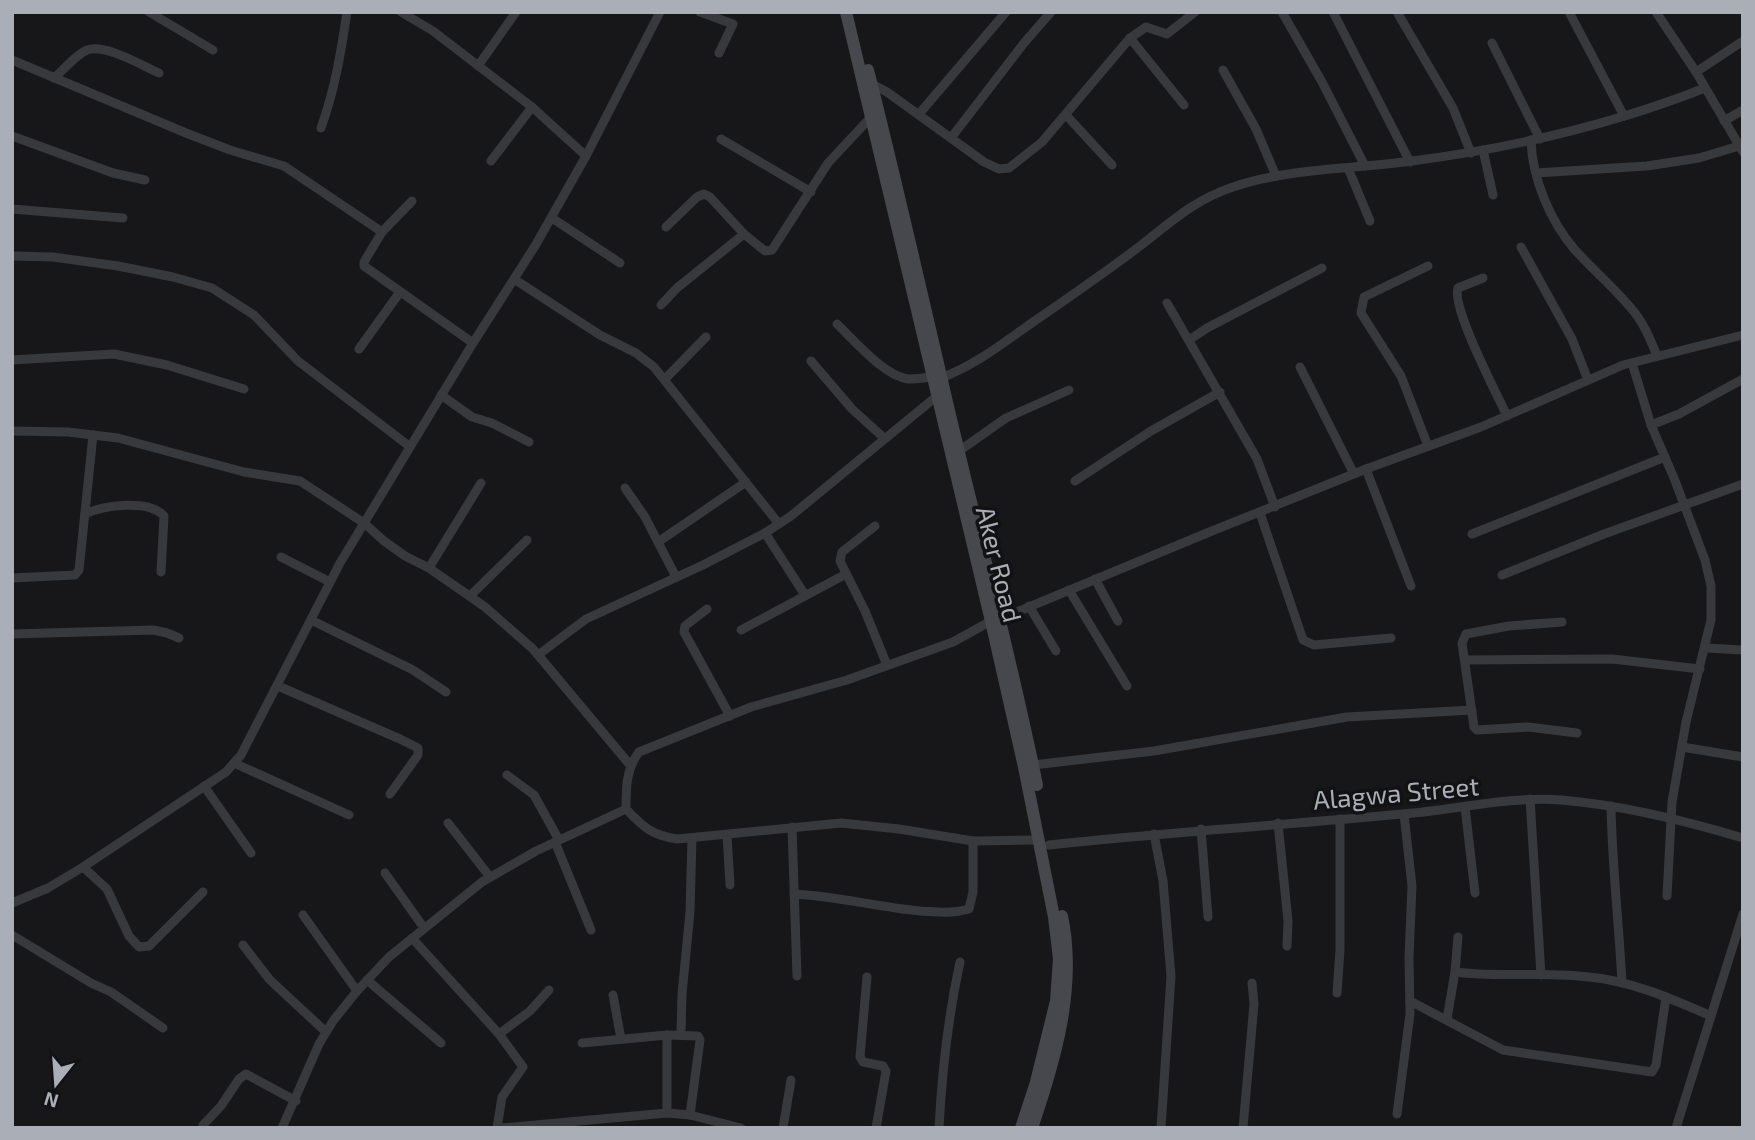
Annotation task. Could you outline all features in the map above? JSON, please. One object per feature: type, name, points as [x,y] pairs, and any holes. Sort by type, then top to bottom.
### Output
[{"type":"street","points":[[149,12],[214,50]]},
{"type":"street","points":[[321,128],[333,96],[340,65],[347,12]]},
{"type":"street","points":[[401,12],[433,31],[532,107],[586,156]]},
{"type":"street","points":[[478,66],[516,12]]},
{"type":"street","points":[[12,903],[48,888],[83,867],[226,772],[241,755],[330,582],[409,446],[551,218],[660,12]]},
{"type":"street","points":[[701,12],[733,24],[719,53]]},
{"type":"street","name":"Aker Road","points":[[846,12],[926,327]]},
{"type":"street","name":"Aker Road","points":[[855,12],[936,378],[959,451],[1067,940],[1067,979],[1057,1040],[1032,1128]]},
{"type":"street","points":[[919,114],[1006,12]]},
{"type":"street","points":[[951,138],[1051,12]]},
{"type":"street","points":[[872,84],[999,169],[1009,167],[1042,142],[1130,38],[1146,27],[1167,34],[1195,12]]},
{"type":"street","points":[[1282,12],[1365,166]]},
{"type":"street","points":[[1333,12],[1410,162]]},
{"type":"street","points":[[1397,12],[1453,108],[1471,153]]},
{"type":"street","points":[[1569,12],[1624,116]]},
{"type":"street","points":[[1536,173],[1647,166],[1741,149],[1696,72],[1656,12]]},
{"type":"street","points":[[1130,38],[1184,105]]},
{"type":"street","points":[[1696,72],[1743,41]]},
{"type":"street","points":[[1492,43],[1535,139],[1531,160],[1550,211],[1573,248],[1633,311],[1646,330],[1657,356]]},
{"type":"street","points":[[54,78],[85,51],[94,48],[117,54],[159,73]]},
{"type":"street","points":[[12,60],[230,150],[284,166],[382,232]]},
{"type":"street","points":[[1223,69],[1256,129],[1276,176]]},
{"type":"street","points":[[837,324],[899,377],[936,378],[956,372],[1002,344],[1141,245],[1174,217],[1199,201],[1234,187],[1276,176],[1471,153],[1658,107],[1705,88]]},
{"type":"street","points":[[492,161],[532,107]]},
{"type":"street","points":[[1724,121],[1743,110]]},
{"type":"street","points":[[1066,116],[1112,165]]},
{"type":"street","points":[[666,227],[697,197],[704,194],[710,197],[744,234],[765,251],[772,250],[828,163],[871,117]]},
{"type":"street","points":[[12,136],[114,173],[145,180]]},
{"type":"street","points":[[721,139],[811,192]]},
{"type":"street","points":[[1483,150],[1493,195]]},
{"type":"street","points":[[1348,168],[1370,221]]},
{"type":"street","points":[[412,201],[382,232],[363,264],[473,343]]},
{"type":"street","points":[[12,209],[122,218]]},
{"type":"street","points":[[551,218],[620,263]]},
{"type":"street","points":[[661,305],[677,288],[744,234]]},
{"type":"street","points":[[1521,247],[1572,339],[1588,380]]},
{"type":"street","points":[[12,256],[53,257],[118,266],[173,276],[212,288],[254,315],[298,361],[409,446]]},
{"type":"street","points":[[1428,266],[1364,297],[1361,313],[1401,376],[1428,446]]},
{"type":"street","points":[[1189,340],[1322,268]]},
{"type":"street","points":[[1483,278],[1458,288],[1457,299],[1479,358],[1507,416]]},
{"type":"street","points":[[514,279],[600,335],[636,352],[654,367],[779,524]]},
{"type":"street","points":[[359,349],[400,292]]},
{"type":"street","points":[[1167,303],[1257,459],[1275,507]]},
{"type":"street","points":[[282,1128],[326,1031],[367,980],[412,938],[490,877],[557,841],[626,809],[630,765],[639,752],[751,707],[847,680],[953,642],[996,620],[1095,579],[1354,474],[1507,416],[1632,363],[1743,335]]},
{"type":"street","points":[[665,379],[706,337]]},
{"type":"street","points":[[12,360],[114,354],[167,365],[244,389]]},
{"type":"street","points":[[811,361],[852,409],[884,438]]},
{"type":"street","points":[[1632,363],[1651,425],[1705,560],[1711,586],[1711,620],[1672,802],[1667,896]]},
{"type":"street","points":[[1300,367],[1354,474]]},
{"type":"street","name":"Aker Road","points":[[936,378],[937,396],[1033,765],[1058,941],[1059,978],[1047,1038],[1021,1128]]},
{"type":"street","points":[[1651,425],[1679,414],[1743,379]]},
{"type":"street","points":[[959,451],[1006,418],[1069,390]]},
{"type":"street","points":[[1075,481],[1151,431],[1220,392]]},
{"type":"street","points":[[440,395],[472,417],[492,423],[529,442]]},
{"type":"street","points":[[538,655],[586,619],[676,578],[779,524],[937,396]]},
{"type":"street","points":[[12,431],[93,435],[146,445],[244,472],[299,481],[364,523],[405,556],[429,568],[485,607],[538,655],[630,765]]},
{"type":"street","points":[[12,578],[75,575],[79,570],[93,435]]},
{"type":"street","points":[[1472,534],[1665,457]]},
{"type":"street","points":[[1366,470],[1411,586]]},
{"type":"street","points":[[658,542],[746,482]]},
{"type":"street","points":[[429,568],[481,483]]},
{"type":"street","points":[[1502,575],[1743,484]]},
{"type":"street","points":[[625,488],[645,517],[676,578]]},
{"type":"street","points":[[85,514],[96,509],[117,506],[147,507],[159,511],[164,516],[161,572]]},
{"type":"street","points":[[1261,513],[1303,640],[1314,645],[1391,638]]},
{"type":"street","points":[[875,526],[842,552],[840,561],[887,665]]},
{"type":"street","points":[[765,533],[805,596]]},
{"type":"street","points":[[470,596],[527,540]]},
{"type":"street","points":[[281,557],[330,582]]},
{"type":"street","points":[[741,630],[846,574]]},
{"type":"street","points":[[1095,579],[1118,621]]},
{"type":"street","points":[[1069,590],[1127,686]]},
{"type":"street","points":[[1030,606],[1056,650]]},
{"type":"street","points":[[707,609],[685,626],[684,632],[730,716]]},
{"type":"street","points":[[311,620],[401,664],[446,692]]},
{"type":"street","points":[[1562,622],[1510,626],[1466,634],[1462,643],[1474,727],[1477,730],[1528,727],[1577,733]]},
{"type":"street","points":[[12,634],[153,630],[167,632],[179,638]]},
{"type":"street","points":[[1705,648],[1743,650]]},
{"type":"street","points":[[1465,660],[1612,659],[1700,669]]},
{"type":"street","points":[[278,685],[418,748],[418,755],[390,794]]},
{"type":"street","points":[[1033,765],[1154,751],[1347,717],[1472,710]]},
{"type":"street","points":[[1682,747],[1743,757]]},
{"type":"street","points":[[234,763],[349,815]]},
{"type":"street","points":[[507,775],[534,795],[557,841],[591,930]]},
{"type":"street","points":[[204,786],[251,853]]},
{"type":"street","points":[[1530,799],[1541,975]]},
{"type":"street","name":"Alagwa Street","points":[[626,809],[642,826],[657,836],[677,839],[841,823],[973,841],[1044,842],[1404,814],[1530,799],[1611,806],[1671,818],[1743,838]]},
{"type":"street","points":[[1611,806],[1622,983]]},
{"type":"street","points":[[1465,807],[1475,892]]},
{"type":"street","points":[[1397,1114],[1406,1057],[1410,1001],[1412,886],[1404,814]]},
{"type":"street","points":[[1337,993],[1340,950],[1340,819]]},
{"type":"street","points":[[448,823],[490,877]]},
{"type":"street","points":[[1278,823],[1288,921],[1287,946]]},
{"type":"street","points":[[792,827],[797,976]]},
{"type":"street","points":[[1201,829],[1208,917]]},
{"type":"street","points":[[1153,834],[1163,881],[1171,976],[1161,1128]]},
{"type":"street","points":[[727,835],[730,885]]},
{"type":"street","points":[[681,1034],[690,912],[692,838]]},
{"type":"street","points":[[794,894],[820,895],[894,908],[954,914],[969,909],[973,892],[973,841]]},
{"type":"street","points":[[83,867],[107,889],[129,936],[139,947],[149,946],[203,892]]},
{"type":"street","points":[[385,873],[424,928]]},
{"type":"street","points":[[1676,1128],[1743,914]]},
{"type":"street","points":[[303,915],[357,991]]},
{"type":"street","points":[[12,935],[129,1003],[163,1028]]},
{"type":"street","points":[[1447,1019],[1458,937]]},
{"type":"street","points":[[412,938],[499,1034],[523,1067],[502,1097],[497,1128]]},
{"type":"street","points":[[243,945],[270,980],[326,1031]]},
{"type":"street","points":[[939,1128],[948,1014],[960,962]]},
{"type":"street","points":[[1455,972],[1475,975],[1589,976],[1667,997],[1711,1016]]},
{"type":"street","points":[[867,977],[860,1057],[863,1062],[883,1066],[886,1070],[876,1128]]},
{"type":"street","points":[[367,980],[441,1043]]},
{"type":"street","points":[[1243,1128],[1254,1014],[1252,983]]},
{"type":"street","points":[[499,1034],[530,1011],[549,990]]},
{"type":"street","points":[[613,995],[621,1039]]},
{"type":"street","points":[[1410,1001],[1503,1050],[1652,1072],[1656,1065],[1667,997]]},
{"type":"street","points":[[582,1043],[681,1034],[698,1036],[690,1115]]},
{"type":"street","points":[[667,1035],[667,1113]]},
{"type":"street","points":[[203,1125],[221,1106],[239,1079],[246,1074],[296,1101]]},
{"type":"street","points":[[783,1128],[791,1080]]},
{"type":"street","points":[[503,1128],[594,1124],[667,1113],[690,1115],[741,1128]]},
{"type":"street","points":[[646,1115],[646,1128]]}]
